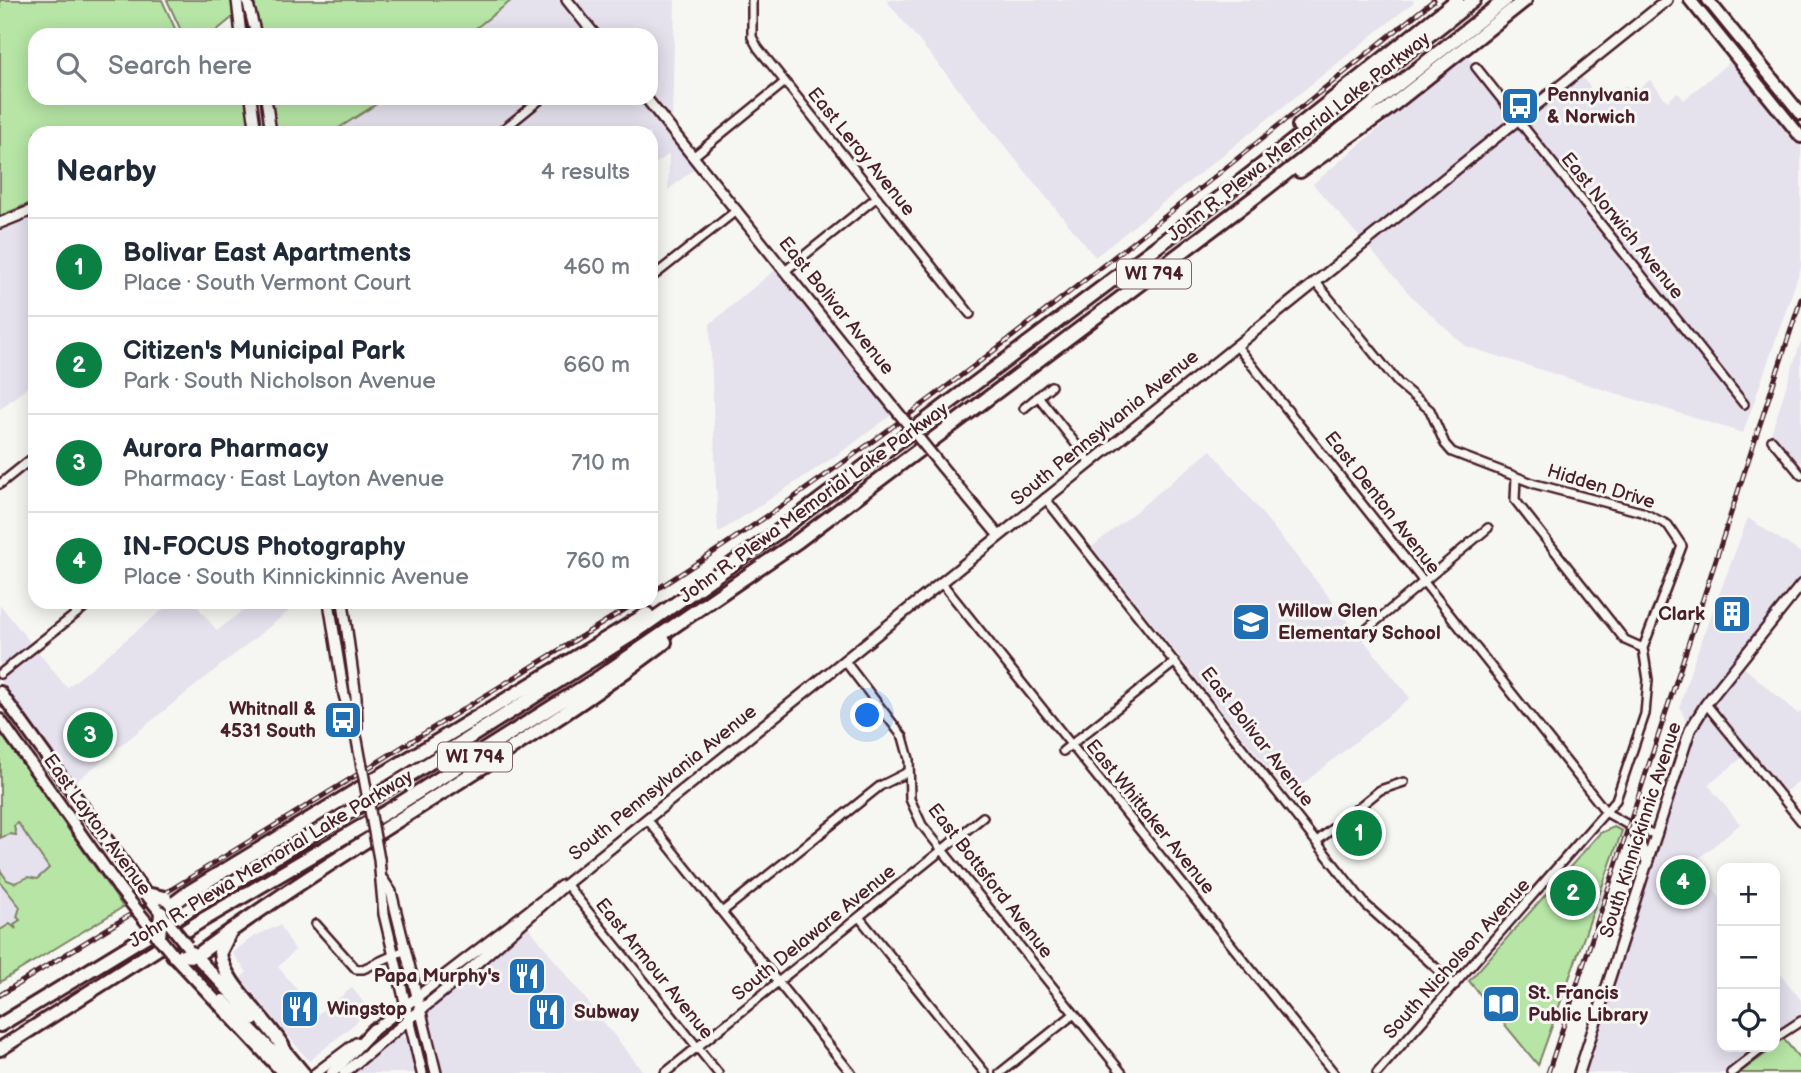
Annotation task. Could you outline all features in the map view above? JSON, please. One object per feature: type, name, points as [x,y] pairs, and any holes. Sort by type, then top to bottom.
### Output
[{"type":"main road","points":[[1161,242],[1184,218],[1457,0]]},
{"type":"main road","name":"John R. Plewa Memorial Lake Parkway","points":[[0,1026],[426,765],[628,637],[775,534],[1161,242],[1474,0]]},
{"type":"main road","name":"John R. Plewa Memorial Lake Parkway","points":[[0,1049],[201,921],[388,811],[601,676],[798,541],[1263,191],[1505,0]]},
{"type":"main road","points":[[1263,191],[1331,151],[1525,0]]},
{"type":"main road","points":[[1690,0],[1801,137]]},
{"type":"main road","points":[[1709,0],[1801,114]]},
{"type":"main road","points":[[658,605],[775,534]]},
{"type":"main road","points":[[294,1073],[236,1012],[176,958],[234,928],[347,850],[439,795],[623,674],[798,541]]},
{"type":"main road","points":[[159,937],[165,906],[652,609]]},
{"type":"main road","name":"East Layton Avenue","points":[[0,692],[146,894]]},
{"type":"main road","name":"East Layton Avenue","points":[[0,720],[119,888],[176,958],[283,1073]]},
{"type":"main road","points":[[146,894],[165,906]]},
{"type":"main road","name":"East Layton Avenue","points":[[165,906],[191,951],[283,1047],[304,1073]]},
{"type":"main road","points":[[234,928],[220,952],[220,962],[272,1028],[283,1047]]},
{"type":"main road","points":[[331,1073],[374,1029]]},
{"type":"main road","points":[[265,1052],[272,1073]]},
{"type":"street","points":[[237,0],[240,28]]},
{"type":"street","points":[[247,0],[254,28]]},
{"type":"street","points":[[567,0],[589,28]]},
{"type":"street","name":"East Leroy Avenue","points":[[752,0],[752,37],[970,314]]},
{"type":"street","name":"South Pennsylvania Avenue","points":[[344,1073],[647,818],[1667,0]]},
{"type":"street","name":"East Norwich Avenue","points":[[1476,67],[1744,404]]},
{"type":"street","points":[[694,156],[785,82]]},
{"type":"street","points":[[252,105],[255,126]]},
{"type":"street","points":[[267,105],[270,126]]},
{"type":"street","points":[[508,126],[533,105]]},
{"type":"street","name":"East Bolivar Avenue","points":[[652,105],[999,536]]},
{"type":"street","points":[[785,271],[877,197]]},
{"type":"street","points":[[658,272],[737,210]]},
{"type":"street","points":[[0,223],[28,212]]},
{"type":"street","name":"Hidden Drive","points":[[1315,281],[1398,383],[1430,410],[1445,444],[1452,452],[1516,478],[1642,512],[1668,525],[1682,546],[1643,648],[1648,681],[1645,714],[1616,800],[1607,813]]},
{"type":"street","name":"East Denton Avenue","points":[[1236,345],[1607,813]]},
{"type":"street","points":[[1024,408],[1051,386]]},
{"type":"street","points":[[1038,397],[1090,462]]},
{"type":"street","points":[[1772,440],[1801,475]]},
{"type":"street","points":[[0,484],[28,462]]},
{"type":"street","name":"Hidden Drive","points":[[1516,478],[1515,500],[1625,640],[1643,648]]},
{"type":"street","name":"East Bolivar Avenue","points":[[1045,498],[1375,914],[1455,985]]},
{"type":"street","points":[[1362,634],[1425,584],[1488,528]]},
{"type":"street","name":"East Whittaker Avenue","points":[[941,582],[1334,1073]]},
{"type":"street","name":"South Kinnickinnic Avenue","points":[[1580,1073],[1690,730],[1706,704],[1801,585]]},
{"type":"street","points":[[0,674],[82,609]]},
{"type":"street","points":[[330,609],[344,695],[357,740],[383,880],[384,914],[422,1073]]},
{"type":"street","points":[[344,609],[356,697],[357,740]]},
{"type":"street","name":"East Bottsford Avenue","points":[[844,660],[898,729],[906,747],[907,785],[914,810],[1122,1073]]},
{"type":"street","points":[[1063,751],[1175,662]]},
{"type":"street","points":[[1706,704],[1801,821]]},
{"type":"street","points":[[722,912],[880,786],[908,772]]},
{"type":"street","points":[[1316,842],[1380,790],[1404,782]]},
{"type":"street","points":[[1607,813],[1633,827],[1657,835]]},
{"type":"street","name":"South Nicholson Avenue","points":[[1377,1073],[1607,813]]},
{"type":"street","name":"South Delaware Avenue","points":[[665,1073],[983,817]]},
{"type":"street","points":[[647,818],[851,1073]]},
{"type":"street","points":[[1633,827],[1648,864]]},
{"type":"street","points":[[383,880],[391,892],[436,1073]]},
{"type":"street","name":"South Pennsylvania Avenue","points":[[316,1073],[551,891],[566,884]]},
{"type":"street","name":"East Armour Avenue","points":[[566,884],[718,1073]]},
{"type":"street","points":[[859,917],[985,1073]]},
{"type":"street","points":[[316,923],[356,969],[363,969],[405,950]]},
{"type":"street","points":[[1000,1073],[1074,1014]]},
{"type":"street","points":[[1780,1035],[1801,1021]]},
{"type":"street","points":[[1731,1073],[1758,1052]]},
{"type":"shaded area","points":[[512,0],[675,0],[672,118],[663,126],[695,168],[668,190],[669,154],[658,162],[658,126],[342,126],[375,105],[658,105],[658,28],[476,28]]},
{"type":"shaded area","points":[[886,0],[1413,0],[1414,2],[1095,257]]},
{"type":"shaded area","points":[[1466,55],[1475,66],[1472,68],[1517,128],[1581,76],[1603,103],[1626,85],[1633,93],[1650,80],[1667,101],[1678,93],[1684,100],[1733,59],[1801,144],[1801,267],[1743,433],[1465,346],[1413,298],[1313,184]]},
{"type":"shaded area","points":[[28,219],[28,387],[0,409],[0,231]]},
{"type":"shaded area","points":[[776,269],[893,414],[843,451],[718,533],[710,324]]},
{"type":"shaded area","points":[[1801,341],[1801,475],[1770,437]]},
{"type":"shaded area","name":"Willow Glen Elementary School","points":[[1211,450],[1410,698],[1289,795],[1092,547]]},
{"type":"shaded area","points":[[1748,518],[1801,553],[1801,585],[1740,664],[1798,714],[1801,712],[1801,779],[1780,796],[1750,758],[1743,757],[1708,785],[1740,824],[1693,863],[1717,894],[1717,1052],[1758,1052],[1731,1073],[1579,1073],[1689,730],[1680,706],[1692,666]]},
{"type":"shaded area","points":[[0,605],[67,688],[163,609],[200,609],[217,631],[244,609],[291,609],[75,782],[0,681]]},
{"type":"shaded area","points":[[0,732],[123,907],[0,982]]},
{"type":"shaded area","points":[[526,924],[644,1073],[444,1073],[434,1049],[426,1012]]},
{"type":"shaded area","points":[[280,925],[295,950],[278,967],[318,1014],[352,988],[365,1004],[359,1020],[309,1061],[241,978],[247,972],[232,953],[253,937]]},
{"type":"shaded area","points":[[1780,973],[1801,1000],[1801,1021],[1780,1035]]},
{"type":"shaded area","points":[[400,1034],[408,1041],[417,1073],[350,1073]]},
{"type":"green space","points":[[0,0],[162,0],[175,28],[28,28],[28,105],[246,105],[250,126],[28,126],[28,204],[0,216]]},
{"type":"green space","points":[[167,0],[232,0],[233,17],[220,28],[180,28]]},
{"type":"green space","points":[[253,0],[512,0],[476,28],[259,28]]},
{"type":"green space","points":[[272,105],[375,105],[342,126],[275,126]]},
{"type":"green space","points":[[0,732],[123,907],[0,982],[0,930],[10,924],[16,929],[14,924],[20,920],[17,917],[20,907],[0,882],[0,870],[7,880],[15,883],[28,877],[37,879],[49,868],[18,823],[14,826],[16,835],[9,834],[0,838]]},
{"type":"green space","points":[[1614,827],[1622,831],[1538,1065],[1469,981],[1600,833]]},
{"type":"green space","points":[[1782,1037],[1801,1060],[1801,1073],[1739,1073],[1768,1052],[1780,1052]]},
{"type":"railway","points":[[658,588],[854,455],[953,382],[1147,231],[1434,0]]},
{"type":"railway","points":[[1548,1073],[1801,299]]},
{"type":"railway","points":[[0,995],[626,609]]},
{"type":"place","name":"Pennylvania & Norwich","points":[[1520,106]]},
{"type":"place","name":"Clark","points":[[1732,614]]},
{"type":"place","name":"Willow Glen Elementary School","points":[[1251,622]]},
{"type":"place","name":"Whitnall & 4531 South","points":[[343,720]]},
{"type":"place","name":"Aurora Pharmacy","points":[[90,735]]},
{"type":"place","name":"Bolivar East Apartments","points":[[1359,833]]},
{"type":"place","name":"IN-FOCUS Photography","points":[[1683,882]]},
{"type":"place","name":"Citizen's Municipal Park","points":[[1573,893]]},
{"type":"place","name":"Papa Murphy's","points":[[527,976]]},
{"type":"place","name":"St. Francis Public Library","points":[[1501,1004]]},
{"type":"place","name":"Wingstop","points":[[300,1009]]},
{"type":"place","name":"Subway","points":[[547,1012]]}]
